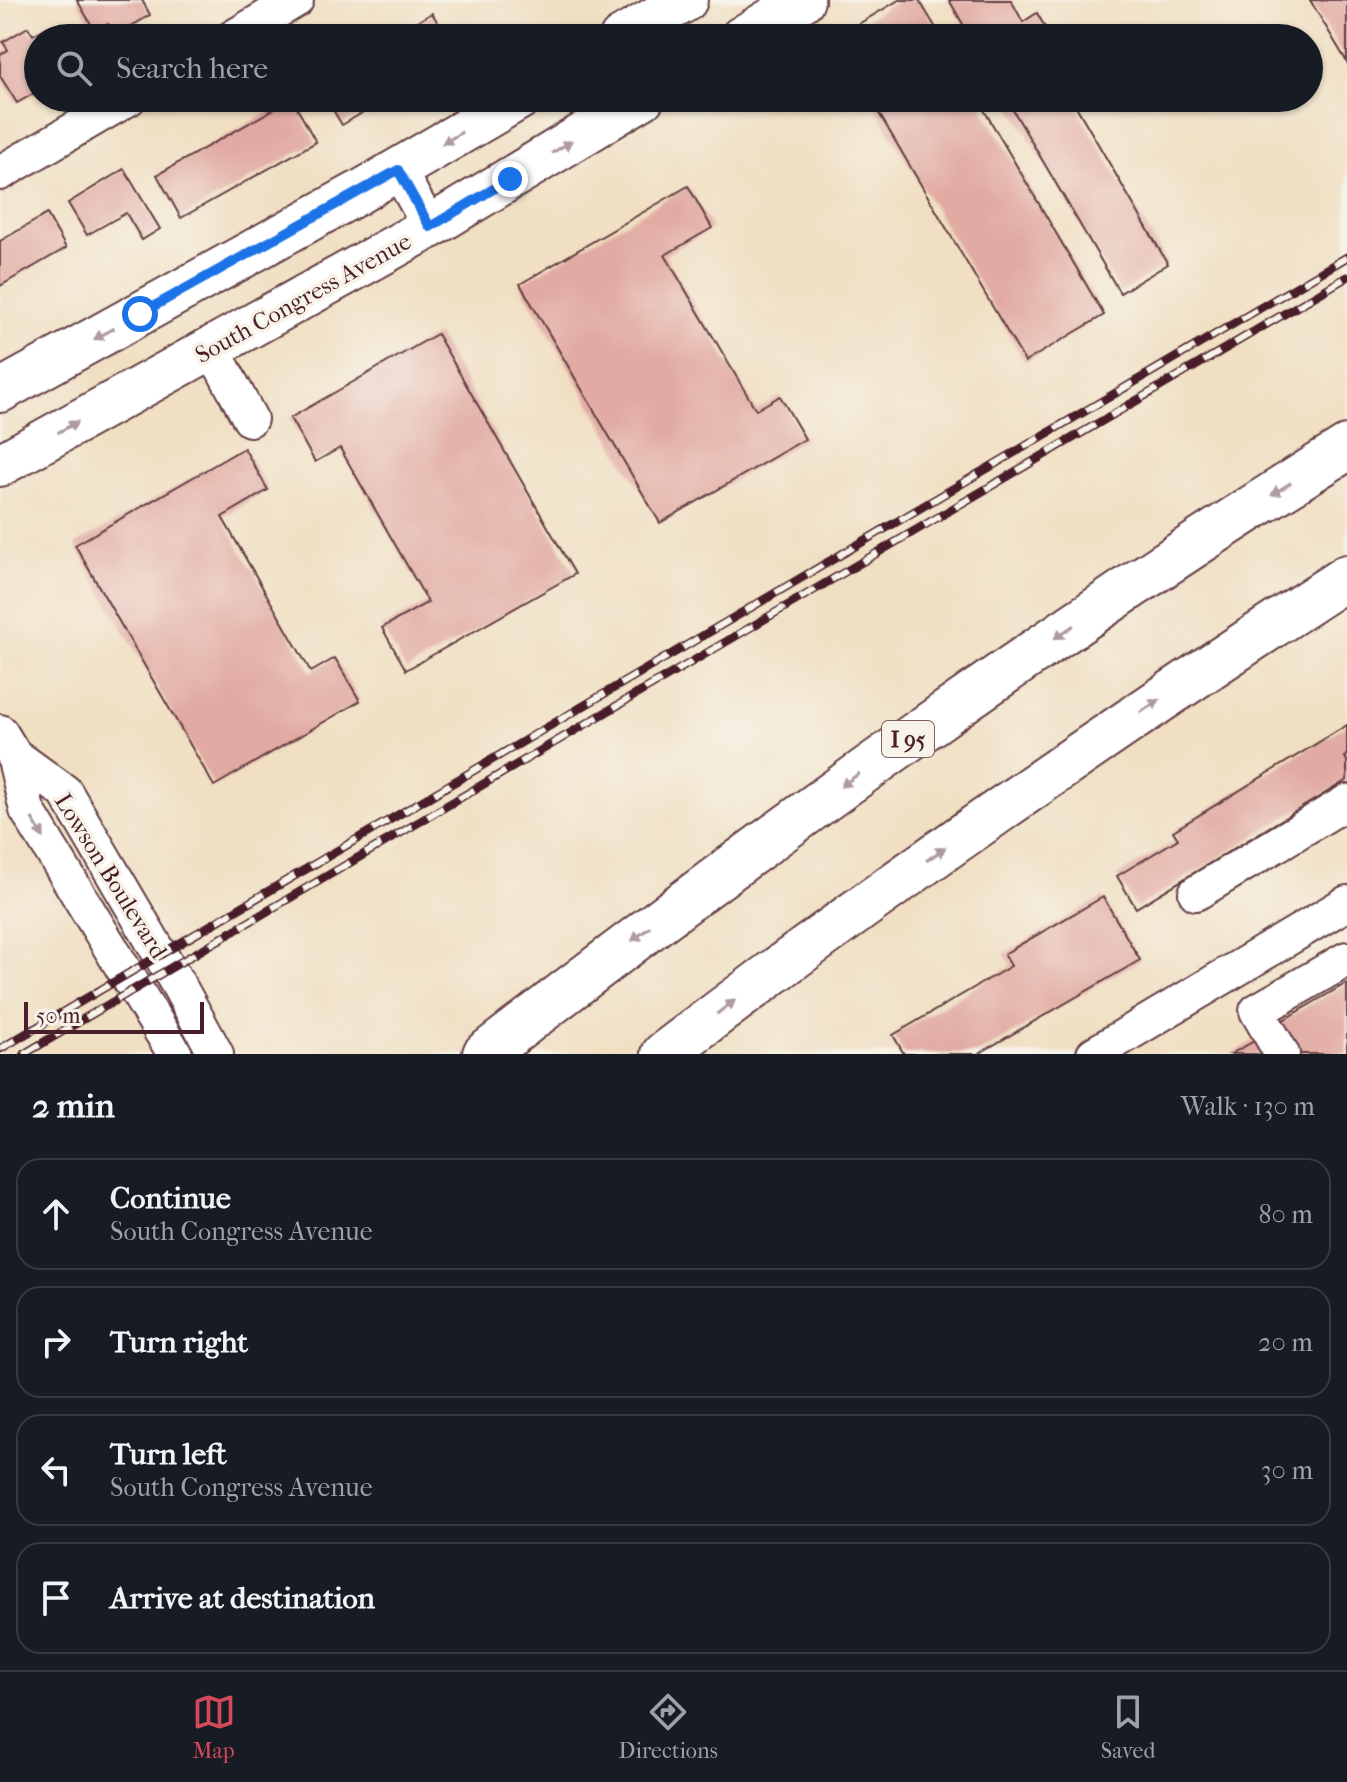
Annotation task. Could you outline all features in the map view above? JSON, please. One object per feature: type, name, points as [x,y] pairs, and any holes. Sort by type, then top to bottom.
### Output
[{"type":"highway","name":"I 95","points":[[485,1054],[690,897],[893,749],[1112,599],[1347,448]]},
{"type":"highway","points":[[664,1054],[922,863],[1137,715],[1347,577]]},
{"type":"main road","points":[[645,24],[686,0]]},
{"type":"main road","points":[[764,24],[803,0]]},
{"type":"main road","points":[[0,391],[496,112]]},
{"type":"main road","name":"South Congress Avenue","points":[[0,465],[430,227],[620,112]]},
{"type":"street","points":[[256,24],[296,0]]},
{"type":"street","points":[[0,173],[105,112]]},
{"type":"street","points":[[398,170],[430,227]]},
{"type":"street","points":[[212,348],[250,419]]},
{"type":"street","name":"Lowson Boulevard","points":[[7,743],[65,792],[216,1054]]},
{"type":"street","name":"Lowson Boulevard","points":[[7,743],[27,810],[175,1054]]},
{"type":"street","points":[[1196,893],[1347,802]]},
{"type":"street","points":[[1094,1054],[1347,903]]},
{"type":"street","points":[[1282,1054],[1257,1011],[1342,962],[1313,923]]},
{"type":"building","points":[[77,0],[142,0],[150,15],[135,24],[91,24]]},
{"type":"building","points":[[899,0],[919,0],[934,24],[859,24]]},
{"type":"building","points":[[949,0],[1011,0],[1023,22],[1037,13],[1043,24],[963,24]]},
{"type":"building","points":[[1310,0],[1347,0],[1347,62]]},
{"type":"building","points":[[432,13],[439,24],[413,24]]},
{"type":"building","points":[[24,29],[24,99],[17,103],[0,76],[0,55],[8,50],[3,42]]},
{"type":"building","points":[[269,112],[299,112],[316,142],[181,218],[157,175]]},
{"type":"building","points":[[334,112],[364,112],[342,125]]},
{"type":"building","points":[[878,112],[985,112],[1104,315],[1025,362]]},
{"type":"building","points":[[1014,112],[1079,112],[1168,264],[1120,293]]},
{"type":"building","points":[[124,169],[160,229],[142,240],[126,213],[87,235],[68,203]]},
{"type":"building","points":[[688,186],[712,228],[665,255],[756,410],[780,396],[805,439],[660,523],[520,284]]},
{"type":"building","points":[[47,214],[66,248],[0,286],[0,241]]},
{"type":"building","points":[[437,334],[575,574],[406,670],[382,628],[428,602],[340,448],[315,462],[290,418]]},
{"type":"building","points":[[244,448],[268,490],[222,517],[311,672],[335,658],[360,701],[214,786],[75,545]]},
{"type":"building","points":[[1347,725],[1347,780],[1136,908],[1117,876],[1178,839],[1173,831]]},
{"type":"building","points":[[1103,897],[1140,960],[978,1054],[904,1054],[893,1035],[1011,966],[1004,954]]},
{"type":"building","points":[[1347,983],[1347,1054],[1296,1054],[1278,1023]]},
{"type":"building","points":[[1256,1040],[1264,1054],[1231,1054]]},
{"type":"railway","points":[[0,1049],[1347,257]]},
{"type":"railway","points":[[24,1054],[1347,277]]},
{"type":"route","points":[[140,314],[398,170],[430,227],[510,179]]}]
